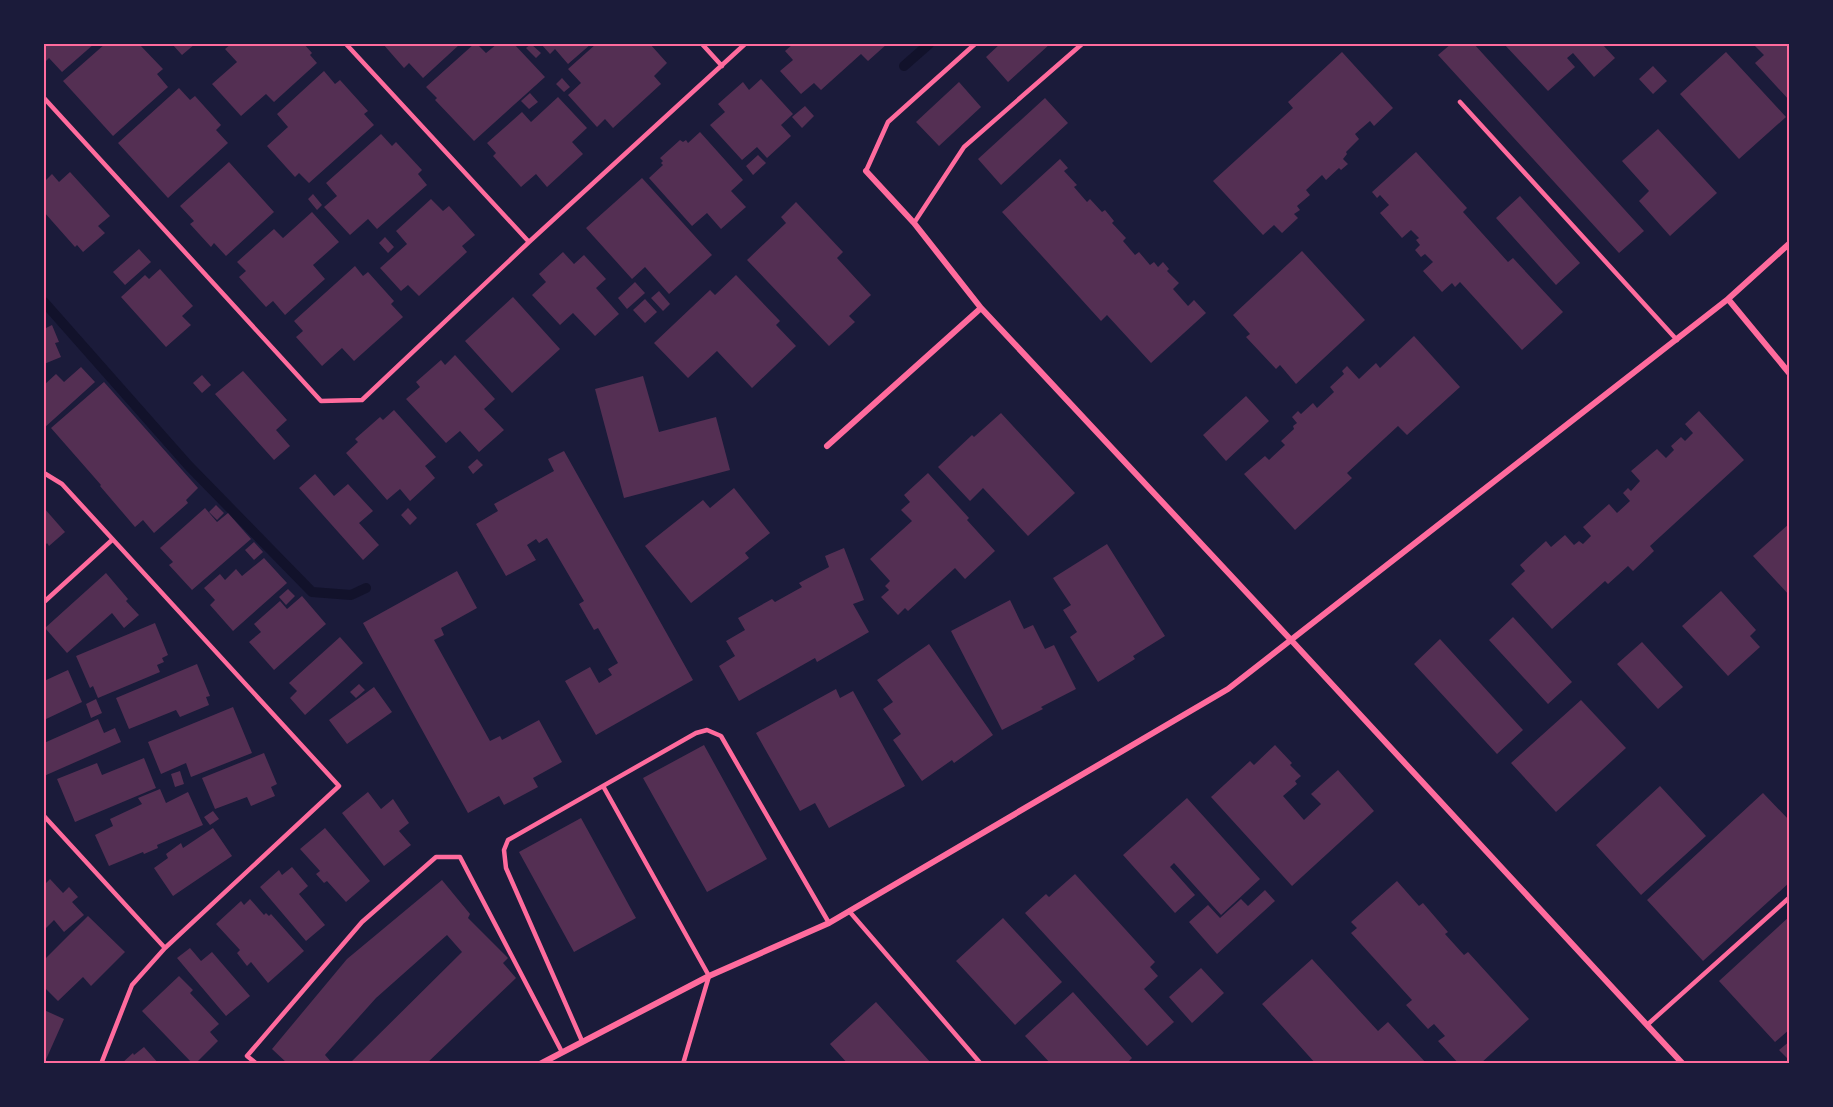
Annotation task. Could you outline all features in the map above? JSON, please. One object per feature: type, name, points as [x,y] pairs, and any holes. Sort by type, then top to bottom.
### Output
[{"type":"street","points":[[866,171],[914,223],[981,308],[1683,1064]]},
{"type":"street","points":[[540,1064],[710,976],[829,923],[1228,689],[1677,340],[1728,299],[1790,243]]},
{"type":"street","points":[[1728,299],[1790,374]]},
{"type":"street","points":[[827,446],[981,308]]},
{"type":"lane","points":[[346,44],[529,242]]},
{"type":"lane","points":[[702,44],[722,66]]},
{"type":"lane","points":[[44,98],[321,401],[362,400],[529,242],[746,44]]},
{"type":"lane","points":[[866,171],[888,122],[975,44]]},
{"type":"lane","points":[[914,223],[964,147],[1082,44]]},
{"type":"lane","points":[[1460,102],[1677,340]]},
{"type":"lane","points":[[44,473],[62,484],[339,786],[165,948],[132,986],[101,1064]]},
{"type":"lane","points":[[44,603],[112,540]]},
{"type":"lane","points":[[582,1041],[506,868],[504,850],[508,840],[696,733],[707,730],[721,736],[829,923]]},
{"type":"lane","points":[[603,786],[710,976],[683,1064]]},
{"type":"lane","points":[[44,816],[165,948]]},
{"type":"lane","points":[[256,1064],[247,1056],[362,922],[436,856],[460,857],[562,1052]]},
{"type":"lane","points":[[1647,1024],[1790,897]]},
{"type":"lane","points":[[849,911],[981,1064]]},
{"type":"building","points":[[44,44],[94,44],[62,72],[49,58],[45,62]]},
{"type":"building","points":[[105,44],[139,44],[163,69],[157,74],[168,87],[113,136],[63,81]]},
{"type":"building","points":[[172,44],[195,44],[182,55]]},
{"type":"building","points":[[231,44],[304,44],[317,63],[274,102],[266,94],[241,116],[212,84],[237,62],[225,49]]},
{"type":"building","points":[[383,44],[459,45],[423,78],[409,63],[404,68]]},
{"type":"building","points":[[474,44],[486,53],[497,44],[514,44],[545,77],[474,141],[435,100],[437,98],[426,87]]},
{"type":"building","points":[[531,44],[541,53],[536,58],[526,48]]},
{"type":"building","points":[[541,44],[591,44],[568,64],[555,49],[550,54]]},
{"type":"building","points":[[596,44],[650,44],[667,63],[654,76],[661,84],[613,128],[605,119],[597,127],[568,95],[581,83],[568,69]]},
{"type":"building","points":[[793,44],[887,44],[868,61],[861,54],[821,90],[814,83],[801,94],[780,71],[793,60],[785,51]]},
{"type":"building","points":[[1000,44],[1050,44],[1008,82],[986,57]]},
{"type":"building","points":[[1451,44],[1474,44],[1644,231],[1619,253],[1438,55]]},
{"type":"building","points":[[1504,44],[1602,44],[1615,58],[1594,77],[1573,53],[1567,58],[1575,67],[1548,91]]},
{"type":"building","points":[[1753,44],[1790,44],[1790,101],[1755,63],[1764,55]]},
{"type":"building","points":[[1342,52],[1393,108],[1374,126],[1370,121],[1355,134],[1359,139],[1346,152],[1343,159],[1348,164],[1341,170],[1339,168],[1326,180],[1322,175],[1306,190],[1310,195],[1297,206],[1300,210],[1294,214],[1298,218],[1282,233],[1274,225],[1263,235],[1213,181],[1293,108],[1288,102]]},
{"type":"building","points":[[1726,52],[1786,117],[1739,159],[1680,94]]},
{"type":"building","points":[[1653,66],[1667,81],[1653,94],[1639,79]]},
{"type":"building","points":[[324,71],[335,84],[340,80],[368,111],[364,114],[374,125],[309,183],[299,173],[295,177],[267,146],[288,127],[277,114]]},
{"type":"building","points":[[562,78],[570,87],[564,92],[556,84]]},
{"type":"building","points":[[761,79],[793,114],[781,125],[791,136],[767,158],[757,147],[742,160],[710,125],[725,112],[718,104],[743,82],[749,90]]},
{"type":"building","points":[[959,82],[981,107],[939,146],[916,122]]},
{"type":"building","points":[[179,88],[190,100],[195,96],[221,125],[216,130],[228,143],[168,198],[118,143]]},
{"type":"building","points":[[530,93],[538,102],[529,109],[521,101]]},
{"type":"building","points":[[558,97],[587,128],[572,142],[583,154],[547,187],[536,174],[521,187],[493,156],[496,153],[487,143],[522,112],[531,122]]},
{"type":"building","points":[[1045,98],[1068,123],[1001,185],[978,159]]},
{"type":"building","points":[[805,106],[814,116],[802,128],[792,117]]},
{"type":"building","points":[[1658,129],[1717,193],[1670,236],[1639,201],[1649,191],[1622,161]]},
{"type":"building","points":[[700,132],[743,180],[731,191],[746,207],[721,229],[707,213],[692,226],[649,178],[663,165],[660,158],[680,140],[683,142],[686,140],[688,143]]},
{"type":"building","points":[[381,134],[392,146],[396,142],[422,170],[418,174],[427,185],[377,229],[368,219],[350,235],[324,207],[337,196],[326,183]]},
{"type":"building","points":[[1416,152],[1467,208],[1463,212],[1508,262],[1513,258],[1563,312],[1522,350],[1460,282],[1455,287],[1452,283],[1442,292],[1423,271],[1433,262],[1425,254],[1421,257],[1415,250],[1420,245],[1416,240],[1419,238],[1411,230],[1402,238],[1380,213],[1389,205],[1380,195],[1377,198],[1372,192]]},
{"type":"building","points":[[758,155],[766,163],[753,175],[746,166]]},
{"type":"building","points":[[1060,159],[1068,168],[1064,171],[1077,185],[1074,187],[1087,202],[1090,199],[1102,212],[1105,210],[1114,221],[1112,223],[1126,238],[1123,241],[1135,255],[1139,252],[1150,265],[1154,262],[1158,267],[1163,262],[1169,269],[1167,271],[1179,283],[1173,289],[1188,306],[1194,300],[1206,313],[1151,363],[1107,315],[1101,321],[1002,212]]},
{"type":"building","points":[[229,162],[274,212],[226,256],[214,243],[211,247],[190,224],[194,221],[180,206]]},
{"type":"building","points":[[70,172],[110,216],[98,226],[105,233],[83,252],[77,245],[75,247],[44,212],[44,182],[52,174],[59,182]]},
{"type":"building","points":[[642,178],[712,255],[669,294],[645,267],[632,279],[586,228]]},
{"type":"building","points":[[313,194],[322,205],[317,210],[308,199]]},
{"type":"building","points":[[1520,196],[1580,263],[1556,285],[1496,218]]},
{"type":"building","points":[[431,199],[443,211],[449,206],[475,235],[462,246],[467,252],[419,296],[408,285],[401,291],[380,268],[407,244],[396,231]]},
{"type":"building","points":[[796,202],[843,252],[837,258],[871,295],[849,316],[855,322],[829,346],[747,260],[786,223],[781,217]]},
{"type":"building","points":[[312,212],[339,242],[313,265],[325,279],[285,315],[273,301],[266,307],[239,277],[246,271],[237,262],[274,229],[283,238]]},
{"type":"building","points":[[385,237],[394,247],[388,253],[379,243]]},
{"type":"building","points":[[139,249],[151,262],[125,285],[113,272]]},
{"type":"building","points":[[1302,251],[1365,320],[1296,384],[1280,365],[1276,369],[1246,337],[1250,334],[1233,315]]},
{"type":"building","points":[[563,252],[574,264],[584,255],[606,279],[596,288],[619,314],[595,336],[573,313],[560,325],[532,295],[546,282],[539,274]]},
{"type":"building","points":[[355,266],[363,276],[368,272],[394,301],[391,304],[403,317],[354,361],[342,348],[322,366],[296,337],[303,331],[294,321]]},
{"type":"building","points":[[160,269],[193,306],[182,316],[191,325],[166,347],[121,297],[145,275],[149,279]]},
{"type":"building","points":[[736,275],[780,321],[776,325],[796,346],[752,388],[717,351],[688,378],[654,343],[710,290],[715,295]]},
{"type":"building","points":[[635,282],[645,293],[627,309],[618,298]]},
{"type":"building","points":[[659,291],[670,304],[663,311],[651,298]]},
{"type":"building","points":[[513,297],[560,349],[512,393],[465,341]]},
{"type":"building","points":[[645,299],[657,312],[645,323],[633,310]]},
{"type":"building","points":[[52,325],[59,342],[55,343],[61,357],[44,364],[44,329]]},
{"type":"building","points":[[1414,336],[1460,387],[1407,435],[1398,426],[1347,473],[1352,478],[1295,530],[1244,474],[1265,456],[1269,460],[1285,445],[1281,441],[1297,423],[1292,417],[1298,411],[1301,414],[1313,403],[1317,408],[1334,392],[1330,387],[1344,374],[1342,371],[1347,366],[1359,379],[1376,363],[1380,368]]},
{"type":"building","points":[[455,355],[495,399],[484,409],[504,430],[479,452],[460,431],[446,443],[406,399],[420,387],[416,382],[441,360],[445,365]]},
{"type":"building","points":[[81,367],[95,382],[44,428],[44,385],[56,374],[64,382]]},
{"type":"building","points":[[243,371],[287,420],[276,430],[290,446],[274,460],[215,394]]},
{"type":"building","points":[[202,375],[211,385],[202,393],[193,383]]},
{"type":"building","points":[[643,376],[659,432],[716,417],[730,470],[624,498],[595,389]]},
{"type":"building","points":[[104,382],[198,488],[186,500],[188,503],[154,533],[143,520],[135,527],[51,428]]},
{"type":"building","points":[[1246,396],[1269,421],[1226,461],[1203,435]]},
{"type":"building","points":[[394,410],[436,457],[425,466],[435,478],[410,501],[400,489],[387,500],[346,453],[358,442],[355,439],[380,417],[383,420]]},
{"type":"building","points":[[1699,411],[1744,460],[1650,546],[1654,551],[1633,571],[1628,566],[1608,584],[1605,581],[1552,629],[1511,584],[1525,571],[1520,565],[1546,541],[1551,547],[1565,535],[1574,545],[1579,541],[1583,544],[1591,536],[1583,527],[1609,504],[1617,513],[1630,501],[1623,493],[1628,488],[1631,491],[1640,481],[1631,471],[1657,449],[1666,458],[1674,450],[1671,446],[1681,437],[1685,441],[1693,433],[1685,424]]},
{"type":"building","points":[[1001,413],[1075,493],[1028,536],[983,488],[970,501],[938,467],[972,435],[974,437]]},
{"type":"building","points":[[564,451],[693,680],[596,735],[565,681],[590,667],[599,683],[612,675],[608,669],[618,663],[598,628],[594,630],[579,604],[584,601],[547,538],[539,543],[536,539],[527,545],[536,560],[506,576],[476,524],[498,511],[494,504],[554,471],[548,459]]},
{"type":"building","points":[[477,459],[483,465],[473,474],[468,467]]},
{"type":"building","points":[[928,473],[995,551],[965,579],[955,568],[908,611],[905,608],[898,615],[881,597],[889,590],[885,586],[890,581],[870,559],[912,521],[901,510],[910,502],[904,495]]},
{"type":"building","points":[[315,474],[334,496],[348,484],[373,511],[359,523],[379,545],[363,560],[299,488]]},
{"type":"building","points":[[734,488],[770,533],[745,553],[749,558],[691,603],[645,546],[703,500],[710,508]]},
{"type":"building","points":[[216,505],[224,513],[217,520],[209,512]]},
{"type":"building","points":[[44,508],[65,532],[49,546],[47,543],[44,547]]},
{"type":"building","points":[[205,508],[217,522],[228,513],[251,539],[192,590],[169,565],[173,562],[160,548]]},
{"type":"building","points":[[408,508],[417,518],[410,525],[401,515]]},
{"type":"building","points":[[1790,523],[1790,596],[1753,556]]},
{"type":"building","points":[[254,542],[263,552],[254,560],[245,550]]},
{"type":"building","points":[[1107,544],[1165,636],[1133,656],[1135,659],[1098,682],[1070,637],[1077,632],[1063,610],[1071,605],[1053,578]]},
{"type":"building","points":[[844,548],[864,600],[853,604],[869,632],[817,662],[815,658],[739,701],[719,666],[735,656],[726,641],[745,630],[738,618],[772,599],[775,602],[802,587],[799,583],[829,567],[825,556]]},
{"type":"building","points":[[264,558],[287,583],[233,631],[210,605],[215,600],[204,588],[220,574],[225,580],[236,569],[242,576]]},
{"type":"building","points":[[457,571],[477,608],[441,628],[444,635],[434,640],[490,741],[500,736],[502,740],[539,720],[562,762],[533,778],[538,787],[504,805],[499,796],[468,813],[363,623]]},
{"type":"building","points":[[106,573],[139,615],[124,628],[112,613],[67,653],[45,628]]},
{"type":"building","points":[[288,589],[295,596],[286,605],[279,597]]},
{"type":"building","points":[[1721,591],[1756,630],[1750,636],[1760,647],[1728,676],[1682,626]]},
{"type":"building","points":[[302,596],[326,624],[274,670],[249,642],[261,632],[254,624],[280,601],[287,609]]},
{"type":"building","points":[[1010,600],[1024,629],[1033,625],[1045,649],[1054,645],[1076,689],[1002,730],[951,631]]},
{"type":"building","points":[[1513,617],[1572,682],[1548,704],[1489,640]]},
{"type":"building","points":[[155,623],[168,655],[162,658],[164,662],[157,665],[160,672],[98,698],[93,686],[90,688],[76,656]]},
{"type":"building","points":[[340,637],[363,663],[305,715],[290,698],[297,691],[289,683]]},
{"type":"building","points":[[1440,639],[1523,730],[1497,754],[1414,664]]},
{"type":"building","points":[[1642,642],[1683,687],[1658,709],[1617,664]]},
{"type":"building","points":[[929,644],[993,735],[954,763],[952,760],[922,781],[893,740],[901,734],[883,709],[893,702],[877,680]]},
{"type":"building","points":[[197,664],[210,696],[206,697],[209,705],[180,717],[176,710],[129,729],[116,698]]},
{"type":"building","points":[[68,670],[82,702],[44,720],[44,681]]},
{"type":"building","points":[[359,684],[365,690],[356,698],[350,692]]},
{"type":"building","points":[[374,687],[392,712],[347,744],[329,720]]},
{"type":"building","points":[[836,689],[840,698],[853,691],[905,786],[829,828],[815,803],[800,811],[756,733]]},
{"type":"building","points":[[96,699],[102,713],[91,718],[86,704]]},
{"type":"building","points":[[1581,700],[1626,748],[1556,812],[1511,763]]},
{"type":"building","points":[[233,707],[252,753],[191,777],[186,763],[161,774],[148,742]]},
{"type":"building","points":[[98,719],[104,733],[115,728],[121,742],[44,776],[44,743]]},
{"type":"building","points":[[704,745],[767,859],[707,892],[643,778]]},
{"type":"building","points":[[1275,745],[1301,776],[1295,781],[1297,784],[1283,796],[1304,820],[1321,804],[1311,794],[1338,770],[1374,811],[1292,886],[1211,797],[1250,761],[1254,765]]},
{"type":"building","points":[[264,753],[277,784],[271,787],[275,796],[251,806],[247,797],[215,809],[202,778]]},
{"type":"building","points":[[144,758],[156,788],[75,822],[57,779],[97,763],[102,775]]},
{"type":"building","points":[[180,771],[184,784],[175,787],[171,774]]},
{"type":"building","points":[[1660,786],[1706,836],[1641,895],[1596,845]]},
{"type":"building","points":[[160,789],[166,803],[188,792],[203,825],[157,845],[158,848],[109,866],[95,835],[113,826],[110,819],[142,804],[138,798]]},
{"type":"building","points":[[368,792],[381,809],[393,799],[409,823],[399,831],[411,845],[384,866],[342,813]]},
{"type":"building","points":[[1763,793],[1790,821],[1790,882],[1703,961],[1647,900]]},
{"type":"building","points":[[1187,798],[1260,879],[1221,915],[1174,863],[1170,867],[1195,895],[1175,913],[1123,855]]},
{"type":"building","points":[[213,811],[219,819],[210,825],[204,817]]},
{"type":"building","points":[[581,818],[636,918],[574,952],[519,852]]},
{"type":"building","points":[[213,828],[232,856],[173,896],[154,868],[168,858],[166,854],[181,843],[183,848]]},
{"type":"building","points":[[325,828],[370,881],[346,902],[327,881],[324,883],[316,874],[320,871],[300,849]]},
{"type":"building","points":[[292,867],[308,886],[299,894],[325,925],[306,941],[260,887],[279,870],[282,875]]},
{"type":"building","points":[[1075,874],[1155,962],[1150,967],[1158,976],[1144,989],[1174,1022],[1147,1046],[1025,913],[1046,894],[1049,897]]},
{"type":"building","points":[[50,879],[63,893],[69,887],[78,897],[72,902],[84,915],[64,932],[54,920],[44,930],[44,885]]},
{"type":"building","points":[[442,880],[470,914],[468,918],[508,958],[503,963],[516,978],[426,1064],[349,1064],[462,952],[447,935],[376,998],[325,1055],[333,1064],[288,1064],[272,1049],[347,959]]},
{"type":"building","points":[[1397,881],[1419,906],[1423,903],[1448,932],[1445,934],[1464,955],[1468,952],[1529,1019],[1480,1064],[1459,1064],[1438,1041],[1445,1036],[1434,1024],[1428,1029],[1406,1005],[1412,1000],[1351,933],[1357,928],[1351,922]]},
{"type":"building","points":[[1265,890],[1275,901],[1217,954],[1189,922],[1208,905],[1220,918],[1241,899],[1248,906]]},
{"type":"building","points":[[250,899],[264,915],[271,914],[304,951],[268,983],[251,962],[247,966],[237,953],[240,950],[216,924],[241,901],[244,905]]},
{"type":"building","points":[[88,916],[125,952],[91,986],[83,977],[58,1001],[44,987],[44,960]]},
{"type":"building","points":[[1790,916],[1790,1029],[1775,1042],[1719,981]]},
{"type":"building","points":[[1003,918],[1062,982],[1015,1025],[956,961]]},
{"type":"building","points":[[190,948],[201,961],[212,952],[250,996],[226,1016],[177,958]]},
{"type":"building","points":[[1312,959],[1378,1031],[1388,1022],[1427,1064],[1316,1064],[1262,1004]]},
{"type":"building","points":[[1201,968],[1224,993],[1192,1023],[1169,997]]},
{"type":"building","points":[[179,976],[193,990],[190,993],[219,1024],[210,1032],[218,1041],[195,1064],[142,1011]]},
{"type":"building","points":[[1073,992],[1132,1058],[1126,1064],[1051,1064],[1025,1036]]},
{"type":"building","points":[[876,1002],[932,1064],[848,1064],[830,1044]]},
{"type":"building","points":[[44,1010],[64,1019],[44,1064]]},
{"type":"building","points":[[1790,1041],[1790,1061],[1779,1050]]},
{"type":"building","points":[[144,1047],[159,1064],[121,1064],[133,1053],[134,1055]]},
{"type":"waterway","points":[[904,66],[929,44]]},
{"type":"waterway","points":[[44,302],[188,465],[312,592],[351,595],[366,588]]}]
